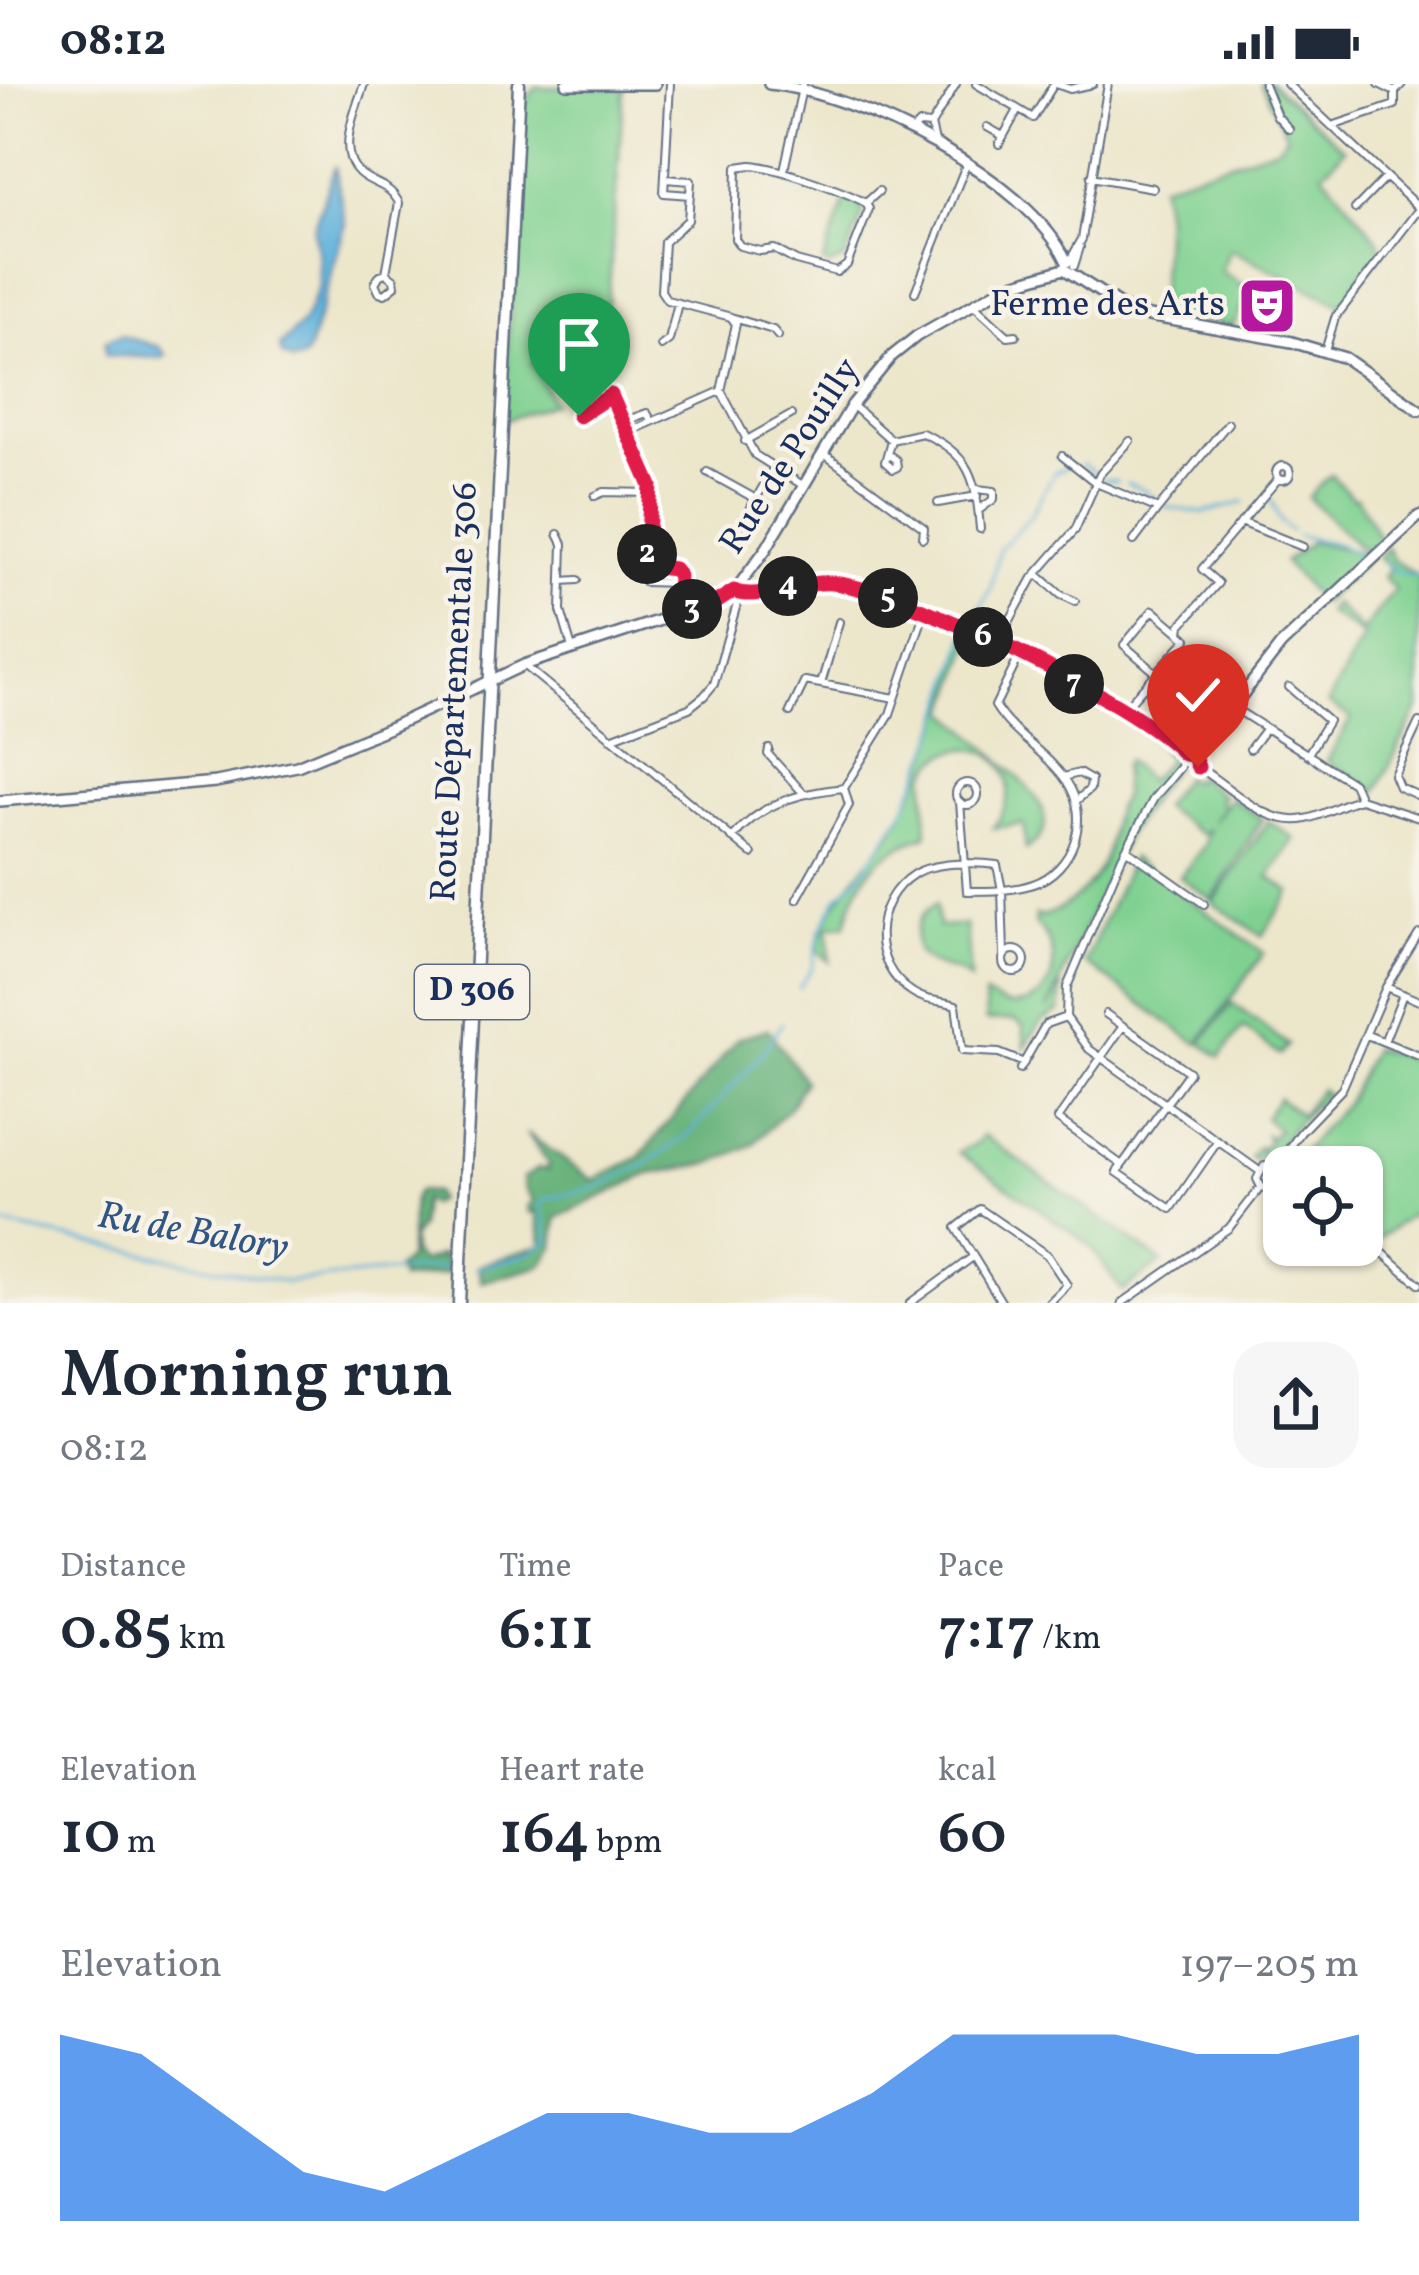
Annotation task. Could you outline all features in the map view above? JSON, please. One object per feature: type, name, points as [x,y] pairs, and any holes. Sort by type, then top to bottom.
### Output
[{"type":"main road","name":"Route Départementale 306","points":[[458,1303],[519,84]]},
{"type":"street","points":[[364,84],[347,146],[363,177],[386,185],[399,203],[386,274]]},
{"type":"street","points":[[567,84],[655,84]]},
{"type":"street","points":[[670,84],[664,193],[690,195]]},
{"type":"street","points":[[769,84],[803,86],[852,104],[966,165],[1021,206],[1062,251],[1069,266],[1120,308],[1154,320],[1253,334],[1325,351],[1352,362],[1419,410]]},
{"type":"street","points":[[931,124],[956,84]]},
{"type":"street","points":[[976,84],[1034,118],[1055,84],[1070,89],[1093,84]]},
{"type":"street","points":[[1069,266],[1080,246],[1108,84]]},
{"type":"street","points":[[1264,84],[1277,116],[1289,129]]},
{"type":"street","points":[[1287,84],[1419,208],[1335,318],[1325,351]]},
{"type":"street","points":[[1378,84],[1395,92]]},
{"type":"street","points":[[1331,126],[1395,105],[1395,92],[1402,84]]},
{"type":"street","points":[[784,170],[803,86]]},
{"type":"street","points":[[986,127],[1001,140],[1018,110]]},
{"type":"street","points":[[910,132],[919,124],[931,124]]},
{"type":"street","points":[[931,124],[936,134],[933,145]]},
{"type":"street","points":[[916,292],[966,165]]},
{"type":"street","points":[[736,167],[784,170],[791,177],[866,202],[868,209],[847,266],[837,272],[796,261],[774,249],[740,246],[735,239],[736,167]]},
{"type":"street","points":[[1091,177],[1153,188]]},
{"type":"street","points":[[1355,209],[1386,177]]},
{"type":"street","points":[[665,179],[692,181],[688,220],[664,242],[662,291],[667,300],[773,330],[778,336]]},
{"type":"street","points":[[1132,199],[1133,188]]},
{"type":"street","points":[[866,202],[879,191]]},
{"type":"street","name":"Rue de Pouilly","points":[[0,801],[261,775],[342,749],[524,665],[718,601],[734,591],[775,536],[852,405],[897,351],[1016,282],[1069,266]]},
{"type":"street","points":[[661,346],[669,340],[678,303]]},
{"type":"street","points":[[973,304],[1008,336],[1016,334]]},
{"type":"street","points":[[730,317],[737,332],[721,391],[745,441],[773,469],[804,486]]},
{"type":"street","points":[[587,354],[595,362],[651,486],[645,582],[679,584]]},
{"type":"street","points":[[627,433],[721,391]]},
{"type":"street","points":[[579,416],[611,395]]},
{"type":"street","points":[[852,405],[891,440]]},
{"type":"street","points":[[622,422],[647,413],[652,422]]},
{"type":"street","points":[[745,441],[790,415]]},
{"type":"street","points":[[1134,541],[1228,423]]},
{"type":"street","points":[[891,440],[922,433],[965,464],[977,493],[980,529]]},
{"type":"street","points":[[888,454],[891,440]]},
{"type":"street","points":[[997,644],[1036,574],[1068,541],[1096,483],[1130,441]]},
{"type":"street","points":[[823,453],[924,527],[923,538]]},
{"type":"street","points":[[1062,456],[1096,483],[1158,509]]},
{"type":"street","points":[[723,534],[737,532],[773,469]]},
{"type":"street","points":[[707,472],[756,499]]},
{"type":"street","points":[[1180,633],[1181,625],[1218,583],[1202,568],[1278,478]]},
{"type":"street","points":[[938,503],[994,490],[994,499],[979,510]]},
{"type":"street","points":[[595,496],[650,493]]},
{"type":"street","points":[[877,508],[884,499]]},
{"type":"street","points":[[1258,1171],[1082,1043],[1066,1017],[1069,980],[1126,849],[1154,798],[1187,754],[1233,707],[1281,645],[1419,516]]},
{"type":"street","points":[[1241,522],[1303,547]]},
{"type":"street","points":[[557,534],[563,544],[561,611],[572,648]]},
{"type":"street","points":[[646,566],[674,569],[679,584],[677,614]]},
{"type":"street","points":[[1036,574],[1075,601]]},
{"type":"street","points":[[562,581],[578,580]]},
{"type":"street","points":[[611,738],[689,708],[709,691],[737,604],[734,591],[751,595],[794,584],[836,583],[925,610],[1124,709],[1264,812],[1284,820],[1310,818],[1360,799],[1419,818]]},
{"type":"street","points":[[797,899],[849,805],[844,788],[890,714],[925,610]]},
{"type":"street","points":[[1124,709],[1187,639],[1153,610],[1124,645],[1156,672]]},
{"type":"street","points":[[820,685],[839,622]]},
{"type":"street","points":[[960,802],[965,890],[1003,890],[1038,883],[1061,866],[1077,835],[1076,802],[1064,777],[995,706],[1020,656]]},
{"type":"street","points":[[524,665],[752,854]]},
{"type":"street","points":[[790,712],[805,681],[896,698]]},
{"type":"street","points":[[1289,687],[1332,723],[1308,754]]},
{"type":"street","points":[[1233,707],[1353,783],[1360,799]]},
{"type":"street","points":[[1419,722],[1394,776],[1399,787],[1419,796]]},
{"type":"street","points":[[1250,749],[1266,728]]},
{"type":"street","points":[[769,749],[767,754],[804,794]]},
{"type":"street","points":[[1180,767],[1187,771],[1196,765]]},
{"type":"street","points":[[1064,777],[1079,773],[1091,780],[1090,789],[1076,802]]},
{"type":"street","points":[[732,838],[750,817],[777,801],[844,788]]},
{"type":"street","points":[[1126,849],[1204,904]]},
{"type":"street","points":[[1004,955],[998,865],[922,870],[898,887],[885,909],[880,928],[886,962],[909,991],[956,1005],[962,1051],[998,1053],[1022,1066],[1046,1024],[1066,1017]]},
{"type":"street","points":[[1291,1146],[1342,1089],[1386,987],[1419,934]]},
{"type":"street","points":[[1386,987],[1419,1001]]},
{"type":"street","points":[[1384,1042],[1403,994]]},
{"type":"street","points":[[1106,1014],[1189,1072],[1117,1172],[1171,1209],[1218,1141]]},
{"type":"street","points":[[1122,1165],[1058,1119],[1124,1026]]},
{"type":"street","points":[[1367,1035],[1419,1056]]},
{"type":"street","points":[[1122,1303],[1229,1228],[1261,1187],[1256,1179],[1263,1168]]},
{"type":"street","points":[[1002,1303],[956,1228],[980,1209],[1047,1255],[1067,1286],[1049,1303]]},
{"type":"street","points":[[1383,1253],[1419,1284]]},
{"type":"street","points":[[910,1303],[971,1258]]},
{"type":"green space","points":[[1261,84],[1271,84],[1345,149],[1323,173],[1379,241],[1382,253],[1341,304],[1230,249],[1221,271],[1251,290],[1233,326],[1159,315],[1165,217],[1160,185],[1277,147],[1287,135]]},
{"type":"green space","points":[[536,87],[624,88],[608,302],[532,362],[553,403],[503,421],[523,106]]},
{"type":"green space","points":[[846,199],[861,204],[863,214],[845,259],[830,266],[823,263]]},
{"type":"green space","points":[[1331,475],[1357,497],[1382,543],[1372,553],[1308,497]]},
{"type":"green space","points":[[1312,541],[1371,555],[1322,603],[1284,562]]},
{"type":"green space","points":[[1387,548],[1393,560],[1419,576],[1419,707],[1376,792],[1327,761],[1351,718],[1328,703],[1364,636],[1327,612],[1334,604],[1363,631],[1395,589],[1383,577],[1391,567],[1378,558]]},
{"type":"green space","points":[[965,637],[972,639],[948,711],[1036,799],[1044,816],[1042,832],[1026,849],[1023,824],[993,828],[1006,803],[1008,782],[1001,766],[988,754],[954,751],[938,760],[925,777],[927,836],[895,849],[863,879],[846,925],[828,927],[830,962],[817,950],[822,930],[904,811],[931,748]]},
{"type":"green space","points":[[1166,745],[1174,752],[1173,766],[1128,833],[1047,1010],[1062,985],[1060,1011],[1041,1022],[1025,1047],[1023,1026],[1014,1020],[986,1021],[985,995],[1006,1004],[1025,1003],[1046,988],[1053,962],[1045,935],[1035,924],[1036,915],[1042,917],[1066,905],[1094,878],[1123,797],[1123,765],[1127,761],[1148,781],[1169,759],[1161,750]]},
{"type":"green space","points":[[1197,776],[1223,796],[1219,801],[1224,805],[1213,822],[1231,798],[1262,819],[1212,900],[1180,877],[1204,846],[1210,828],[1203,835],[1162,807],[1184,777],[1192,782]]},
{"type":"green space","points":[[1268,821],[1295,839],[1269,877],[1291,892],[1262,936],[1213,903]]},
{"type":"green space","points":[[1132,858],[1264,953],[1198,1044],[1085,963]]},
{"type":"green space","points":[[936,904],[939,927],[966,925],[970,980],[929,962],[917,951],[918,924]]},
{"type":"green space","points":[[1232,1003],[1288,1045],[1280,1055],[1243,1027],[1220,1057],[1201,1043]]},
{"type":"green space","points":[[768,1029],[805,1081],[789,1108],[752,1145],[709,1164],[649,1174],[557,1218],[554,1247],[542,1266],[482,1282],[478,1266],[543,1245],[536,1212],[530,1213],[528,1206],[534,1201],[523,1178],[539,1168],[548,1170],[548,1163],[526,1133],[593,1180],[640,1157],[738,1038]]},
{"type":"green space","points":[[1373,1048],[1419,1062],[1419,1208],[1383,1235],[1383,1146],[1307,1146],[1347,1101]]},
{"type":"green space","points":[[1320,1089],[1326,1094],[1279,1146],[1265,1146],[1266,1135],[1271,1138],[1278,1130],[1264,1118],[1278,1098],[1301,1115]]},
{"type":"green space","points":[[983,1135],[1162,1262],[1122,1291],[1090,1245],[958,1152]]},
{"type":"green space","points":[[1258,1147],[1263,1147],[1263,1158],[1254,1160],[1250,1157],[1255,1150],[1261,1151]]},
{"type":"green space","points":[[417,1191],[434,1192],[437,1200],[430,1204],[423,1200],[420,1227],[411,1238],[412,1253],[420,1263],[442,1255],[450,1274],[401,1280],[397,1269],[408,1259]]},
{"type":"water","points":[[335,166],[345,225],[309,349],[302,359],[293,361],[282,355],[280,346],[304,321],[319,286],[313,230]]},
{"type":"water","points":[[121,335],[159,347],[166,355],[106,355],[105,341]]},
{"type":"waterway","name":"Ru de Balory","points":[[1081,464],[1093,472]]},
{"type":"waterway","name":"Ru de Balory","points":[[1003,545],[1029,518],[1054,473],[1068,467]]},
{"type":"waterway","name":"Ru de Balory","points":[[1104,479],[1117,481]]},
{"type":"waterway","name":"Ru de Balory","points":[[1127,483],[1157,501]]},
{"type":"waterway","name":"Ru de Balory","points":[[1271,500],[1291,531]]},
{"type":"waterway","name":"Ru de Balory","points":[[1165,507],[1203,513],[1244,502]]},
{"type":"waterway","name":"Ru de Balory","points":[[1298,536],[1337,544],[1364,557]]},
{"type":"waterway","name":"Ru de Balory","points":[[973,622],[990,590],[1000,547]]},
{"type":"waterway","name":"Ru de Balory","points":[[1383,563],[1397,572],[1419,576]]},
{"type":"waterway","name":"Ru de Balory","points":[[799,988],[812,968],[820,932],[838,896],[859,877],[904,811],[937,733],[965,637]]},
{"type":"waterway","name":"Ru de Balory","points":[[476,1269],[526,1255],[549,1241],[540,1203],[545,1199],[592,1189],[644,1165],[688,1135],[761,1055],[782,1023]]},
{"type":"waterway","name":"Ru de Balory","points":[[0,1224],[285,1282],[449,1267]]},
{"type":"place","name":"Ferme des Arts","points":[[1267,306]]},
{"type":"route","points":[[579,416],[611,395],[651,486],[646,566],[674,569],[679,576],[677,614],[734,591],[751,595],[811,582],[851,586],[963,627],[1139,717],[1184,754],[1193,755],[1198,767]]}]
